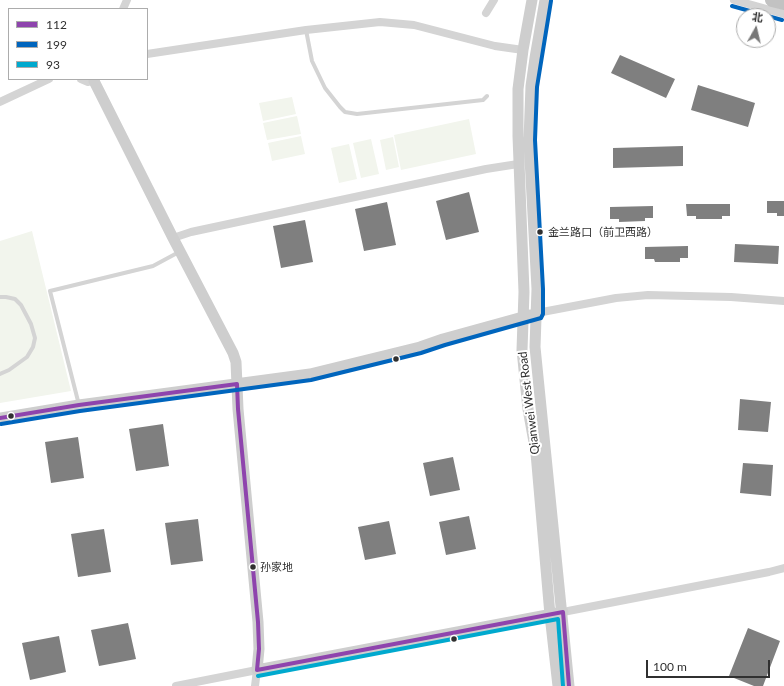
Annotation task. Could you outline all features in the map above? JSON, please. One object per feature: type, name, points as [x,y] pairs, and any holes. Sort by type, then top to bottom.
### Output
[{"type":"highway","points":[[772,0],[784,3]]},
{"type":"street","points":[[486,13],[494,0]]},
{"type":"street","name":"Qianwei West Road","points":[[532,0],[518,89],[518,164],[524,292],[523,357],[528,409],[536,453],[550,615],[558,686]]},
{"type":"street","name":"Qianwei West Road","points":[[545,0],[537,38],[532,79],[529,140],[537,289],[535,347],[563,612],[569,686]]},
{"type":"street","points":[[734,0],[784,14]]},
{"type":"street","points":[[148,54],[306,30],[380,22],[394,22],[414,25],[495,46],[523,50]]},
{"type":"street","points":[[0,102],[47,80]]},
{"type":"street","points":[[83,80],[88,82],[95,80],[180,252],[233,353],[237,371],[239,417],[258,622],[259,649],[255,686]]},
{"type":"street","points":[[173,238],[206,229],[486,169],[518,164]]},
{"type":"street","points":[[0,418],[79,405],[310,374],[420,347],[443,339],[537,313],[616,298],[648,295],[731,297],[784,301]]},
{"type":"street","points":[[176,686],[550,615],[784,568]]},
{"type":"lane","points":[[306,30],[312,61],[325,88],[345,112],[357,114],[483,100],[487,96]]},
{"type":"lane","points":[[79,405],[50,291],[153,266],[180,252]]},
{"type":"lane","points":[[0,297],[15,299],[22,305],[31,324],[35,338],[33,348],[27,357],[9,370],[0,374]]},
{"type":"shaded area","points":[[292,97],[296,114],[263,121],[259,103]]},
{"type":"shaded area","points":[[297,116],[301,134],[267,140],[263,123]]},
{"type":"shaded area","points":[[469,119],[476,154],[401,170],[394,135]]},
{"type":"shaded area","points":[[301,136],[305,154],[272,161],[268,143]]},
{"type":"shaded area","points":[[393,137],[399,167],[386,170],[380,140]]},
{"type":"shaded area","points":[[371,139],[379,174],[361,178],[353,143]]},
{"type":"shaded area","points":[[349,144],[357,179],[339,183],[331,148]]},
{"type":"shaded area","points":[[32,231],[71,391],[0,403],[0,241]]},
{"type":"building","points":[[620,55],[675,79],[666,98],[611,73]]},
{"type":"building","points":[[698,85],[755,103],[748,127],[691,110]]},
{"type":"building","points":[[683,146],[683,166],[613,168],[613,148]]},
{"type":"building","points":[[469,192],[479,232],[446,240],[436,201]]},
{"type":"building","points":[[767,201],[784,201],[784,216],[777,216],[777,213],[767,213]]},
{"type":"building","points":[[387,202],[396,245],[364,251],[355,209]]},
{"type":"building","points":[[686,204],[730,204],[730,216],[722,216],[722,219],[696,219],[696,216],[687,216]]},
{"type":"building","points":[[653,206],[653,218],[645,218],[645,221],[619,222],[619,219],[610,219],[610,207]]},
{"type":"building","points":[[305,220],[313,262],[281,268],[273,226]]},
{"type":"building","points":[[735,244],[779,246],[778,264],[734,262]]},
{"type":"building","points":[[688,246],[688,258],[680,258],[680,262],[655,262],[654,259],[645,259],[645,247]]},
{"type":"building","points":[[740,399],[771,402],[768,432],[738,430]]},
{"type":"building","points":[[163,424],[169,466],[136,471],[129,429]]},
{"type":"building","points":[[78,437],[84,478],[51,483],[45,442]]},
{"type":"building","points":[[453,457],[460,490],[430,496],[423,463]]},
{"type":"building","points":[[743,463],[773,465],[771,496],[740,493]]},
{"type":"building","points":[[469,516],[476,549],[446,555],[439,522]]},
{"type":"building","points":[[198,519],[203,561],[171,565],[165,523]]},
{"type":"building","points":[[389,521],[396,554],[365,560],[358,527]]},
{"type":"building","points":[[104,529],[111,572],[78,577],[71,534]]},
{"type":"building","points":[[128,623],[136,659],[99,666],[91,630]]},
{"type":"building","points":[[748,628],[780,641],[763,686],[754,686],[729,676]]},
{"type":"building","points":[[59,636],[66,672],[30,680],[22,643]]},
{"type":"transit line","name":"199","points":[[1,424],[80,411],[311,380],[421,353],[541,318],[543,314],[543,289],[535,140],[537,87],[551,1]]},
{"type":"transit line","name":"199","points":[[732,6],[782,20]]},
{"type":"transit line","name":"112","points":[[237,384],[238,409],[258,622],[259,649],[257,670]]},
{"type":"transit line","name":"112","points":[[0,418],[79,405],[237,384]]},
{"type":"transit line","name":"112","points":[[257,670],[563,612],[569,686]]},
{"type":"transit line","name":"93","points":[[258,676],[558,619],[563,686]]},
{"type":"place","name":"金兰路口（前卫西路）","points":[[540,232]]},
{"type":"place","name":"孙家地","points":[[253,567]]}]
